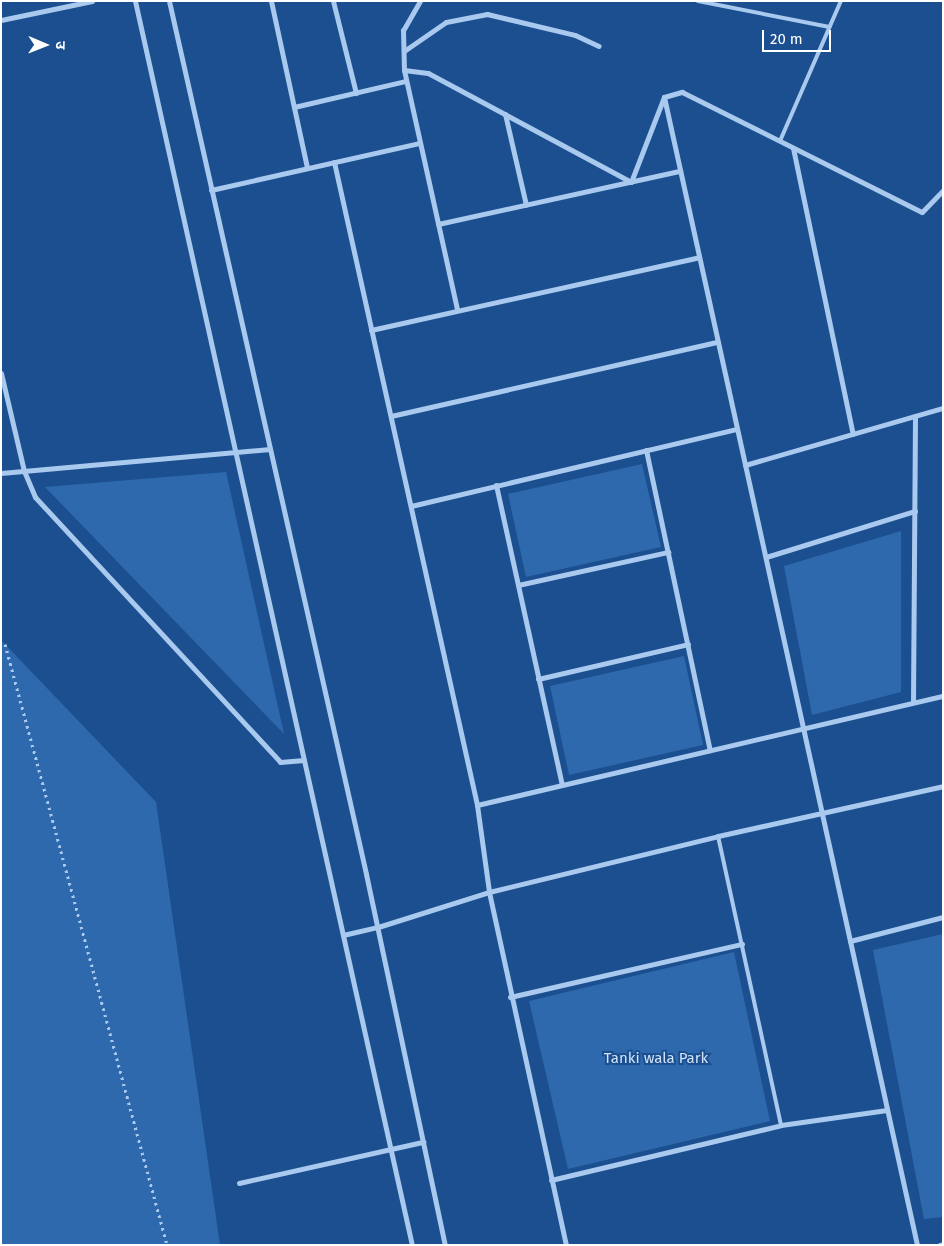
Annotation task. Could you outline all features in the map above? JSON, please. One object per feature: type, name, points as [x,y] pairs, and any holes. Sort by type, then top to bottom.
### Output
[{"type":"street","points":[[1,20],[92,1]]},
{"type":"street","points":[[135,1],[412,1245]]},
{"type":"street","points":[[169,1],[378,928],[446,1245]]},
{"type":"street","points":[[271,1],[307,168]]},
{"type":"street","points":[[333,1],[356,93]]},
{"type":"street","points":[[420,1],[403,30],[404,70],[418,143],[457,310]]},
{"type":"street","points":[[404,51],[446,22],[487,14],[575,35],[599,46]]},
{"type":"street","points":[[404,70],[428,73],[632,182]]},
{"type":"street","points":[[294,107],[406,81]]},
{"type":"street","points":[[664,97],[682,92],[922,212],[943,190]]},
{"type":"street","points":[[664,97],[917,1245]]},
{"type":"street","points":[[632,182],[664,97]]},
{"type":"street","points":[[505,114],[526,205]]},
{"type":"street","points":[[211,190],[418,143]]},
{"type":"street","points":[[793,148],[853,434]]},
{"type":"street","points":[[334,162],[477,805],[489,892],[510,996],[566,1245]]},
{"type":"street","points":[[438,224],[680,170]]},
{"type":"street","points":[[372,330],[699,257]]},
{"type":"street","points":[[391,416],[718,342]]},
{"type":"street","points":[[1,373],[24,471],[35,497],[280,762],[304,760]]},
{"type":"street","points":[[745,465],[943,408]]},
{"type":"street","points":[[913,702],[915,416]]},
{"type":"street","points":[[411,506],[737,428]]},
{"type":"street","points":[[1,473],[270,449]]},
{"type":"street","points":[[646,450],[710,750]]},
{"type":"street","points":[[496,485],[562,785]]},
{"type":"street","points":[[766,557],[915,511]]},
{"type":"street","points":[[518,585],[668,552]]},
{"type":"street","points":[[538,679],[688,644]]},
{"type":"street","points":[[477,805],[803,727],[943,696]]},
{"type":"street","points":[[343,935],[378,928],[489,892],[718,836],[943,786]]},
{"type":"street","points":[[850,942],[943,917]]},
{"type":"street","points":[[510,996],[742,944]]},
{"type":"street","points":[[551,1180],[781,1125],[887,1110]]},
{"type":"street","points":[[239,1183],[423,1142]]},
{"type":"lane","points":[[698,1],[829,27]]},
{"type":"lane","points":[[780,141],[842,1]]},
{"type":"lane","points":[[718,836],[781,1125]]},
{"type":"path","points":[[5,644],[167,1245]]},
{"type":"green space","points":[[642,464],[661,547],[526,577],[508,494]]},
{"type":"green space","points":[[226,472],[284,734],[45,487]]},
{"type":"green space","points":[[901,531],[901,692],[812,715],[784,566]]},
{"type":"green space","points":[[1,640],[156,802],[220,1245],[1,1245]]},
{"type":"green space","points":[[684,656],[703,745],[569,775],[550,686]]},
{"type":"green space","points":[[943,934],[943,1217],[924,1219],[873,950]]},
{"type":"green space","name":"Tanki wala Park","points":[[734,952],[770,1121],[568,1169],[529,1001]]}]
